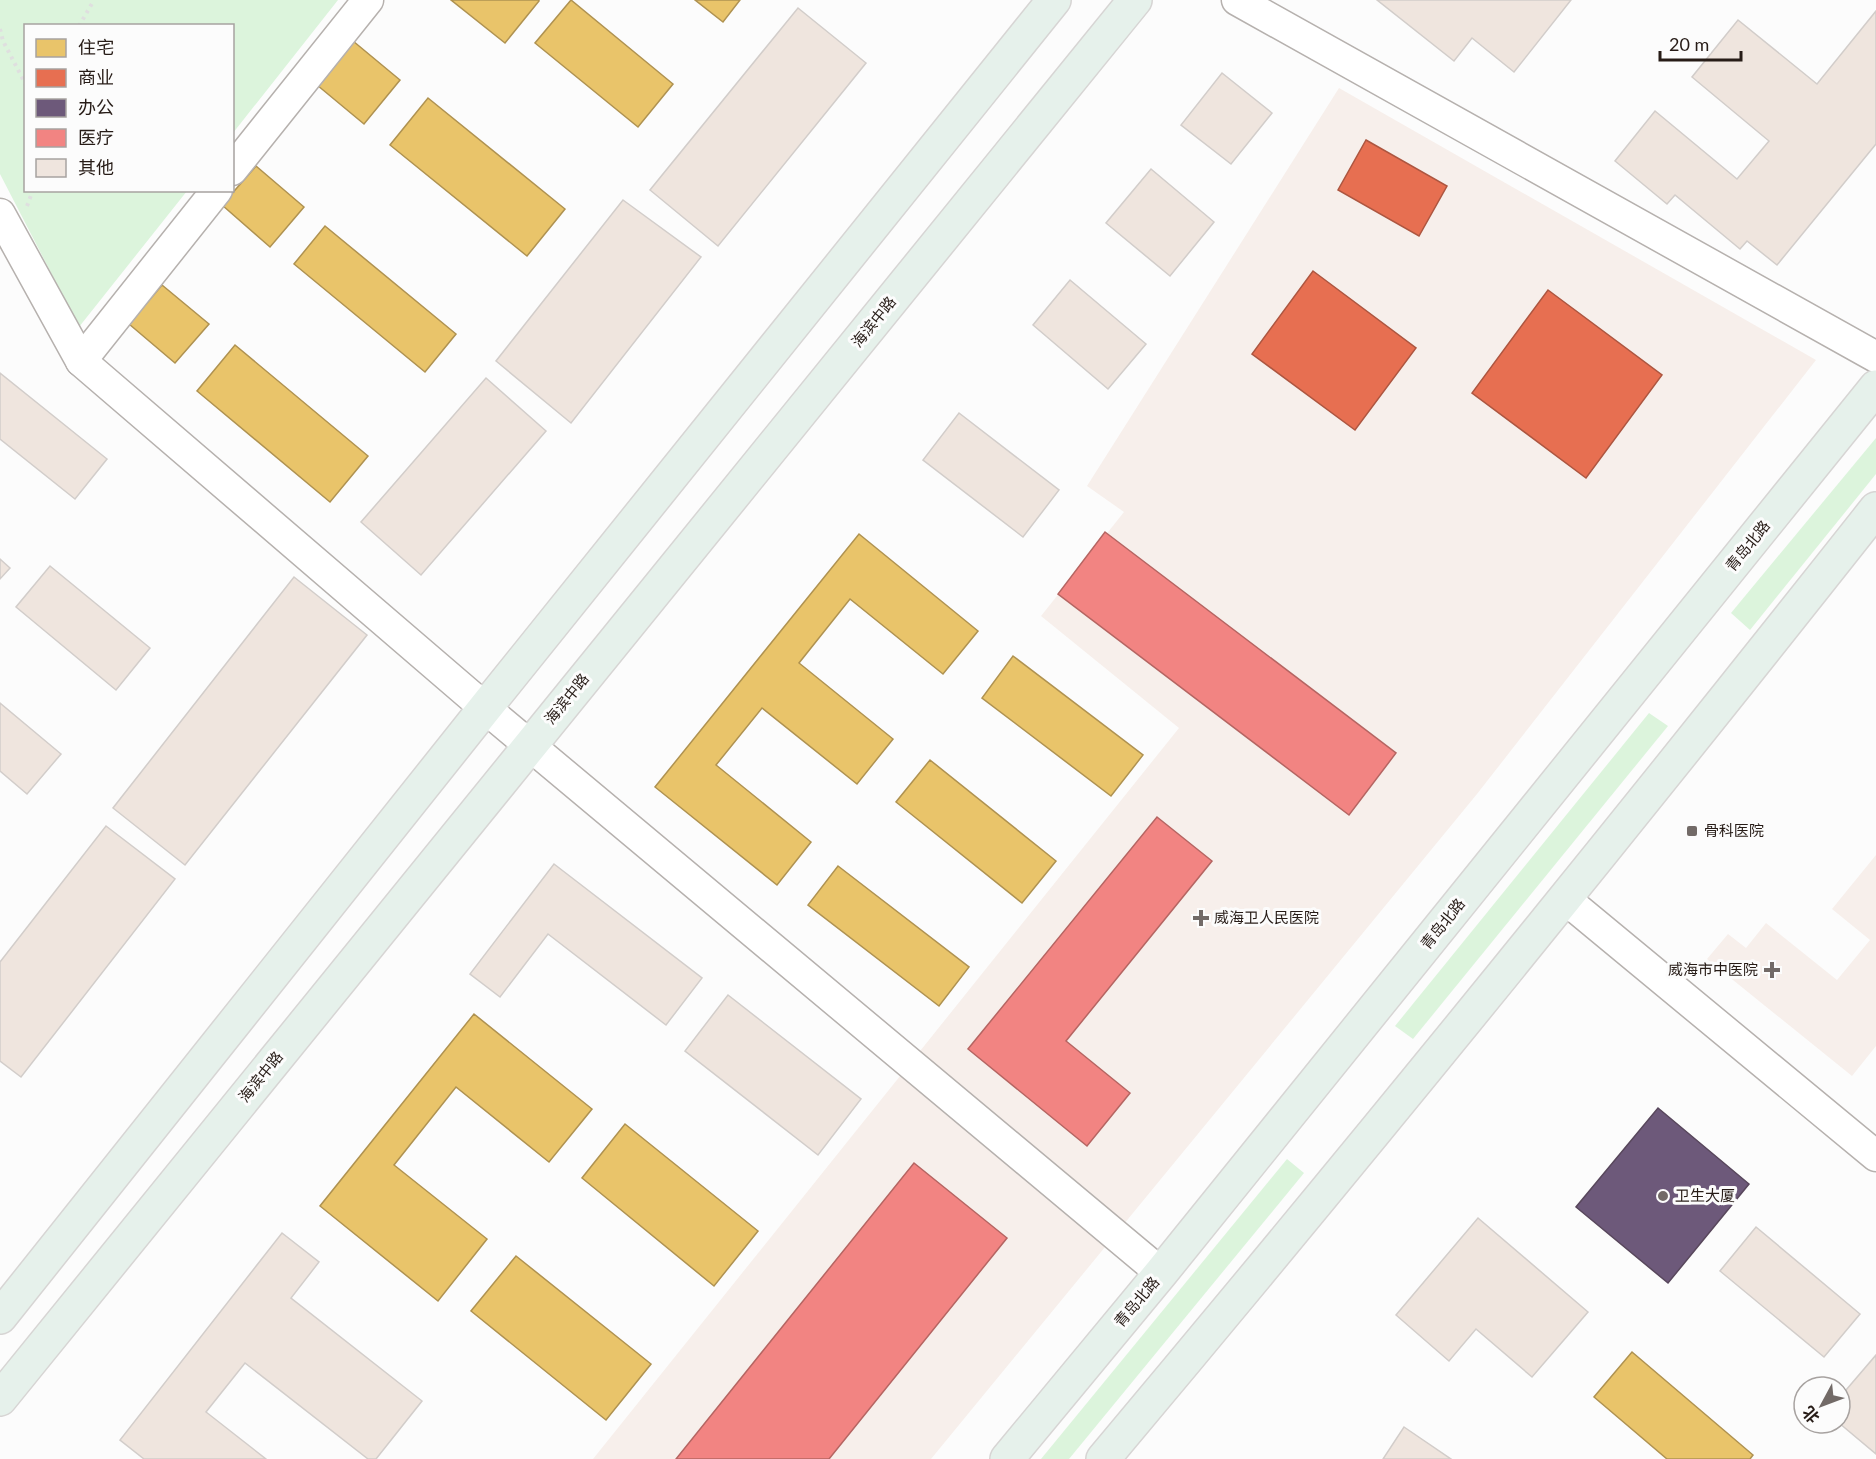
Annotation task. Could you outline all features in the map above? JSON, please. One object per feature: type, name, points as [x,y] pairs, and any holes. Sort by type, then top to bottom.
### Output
[{"type":"main road","points":[[0,1317],[485,708],[1054,0]]},
{"type":"main road","name":"海滨中路","points":[[0,1399],[1135,0]]},
{"type":"main road","name":"青岛北路","points":[[1006,1459],[1161,1273],[1876,387]]},
{"type":"main road","points":[[1103,1459],[1257,1275],[1564,898],[1876,509]]},
{"type":"street","points":[[234,168],[368,0]]},
{"type":"street","points":[[1237,0],[1876,357]]},
{"type":"street","points":[[81,361],[214,192]]},
{"type":"street","points":[[0,214],[81,361],[529,746],[1161,1273]]},
{"type":"street","points":[[1564,898],[1876,1156]]},
{"type":"path","points":[[80,24],[94,0]]},
{"type":"path","points":[[0,29],[3,42],[24,81]]},
{"type":"shaded area","points":[[1339,88],[1816,360],[1477,794],[931,1459],[593,1459],[1179,728],[1041,616],[1124,512],[1087,486]]},
{"type":"shaded area","name":"威海市中医院","points":[[1876,855],[1876,1046],[1852,1076],[1707,959],[1728,934],[1746,948],[1766,923],[1837,980],[1870,940],[1832,909]]},
{"type":"green space","points":[[0,0],[338,0],[234,132],[234,24],[24,24],[24,192],[186,192],[79,327],[0,174]]},
{"type":"green space","points":[[1876,438],[1876,474],[1750,630],[1731,613]]},
{"type":"green space","points":[[1649,713],[1668,726],[1413,1039],[1395,1026]]},
{"type":"green space","points":[[1287,1159],[1304,1173],[1069,1459],[1041,1459]]},
{"type":"building: 住宅","points":[[451,0],[539,0],[539,1],[505,43]]},
{"type":"building: 住宅","points":[[571,0],[673,84],[638,127],[535,43]]},
{"type":"building: 住宅","points":[[695,0],[740,0],[723,22]]},
{"type":"building: 住宅","points":[[353,41],[400,80],[364,124],[317,85]]},
{"type":"building: 住宅","points":[[428,98],[565,209],[527,256],[390,145]]},
{"type":"building: 住宅","points":[[256,166],[304,207],[270,247],[222,205]]},
{"type":"building: 住宅","points":[[325,226],[456,334],[425,372],[294,264]]},
{"type":"building: 住宅","points":[[162,285],[209,324],[175,363],[129,324]]},
{"type":"building: 住宅","points":[[235,345],[368,456],[330,502],[197,391]]},
{"type":"building: 住宅","points":[[859,534],[978,631],[943,674],[850,599],[799,663],[893,739],[857,784],[762,708],[716,765],[811,842],[777,885],[655,787]]},
{"type":"building: 住宅","points":[[1013,656],[1143,755],[1111,796],[982,698]]},
{"type":"building: 住宅","points":[[930,760],[1056,861],[1022,903],[896,802]]},
{"type":"building: 住宅","points":[[838,866],[969,967],[939,1006],[808,905]]},
{"type":"building: 住宅","points":[[474,1014],[592,1109],[549,1162],[456,1087],[394,1165],[487,1239],[438,1301],[320,1206]]},
{"type":"building: 住宅","points":[[625,1124],[758,1231],[714,1286],[582,1178]]},
{"type":"building: 住宅","points":[[516,1256],[651,1364],[606,1420],[471,1311]]},
{"type":"building: 住宅","points":[[1632,1352],[1753,1455],[1750,1459],[1667,1459],[1594,1397]]},
{"type":"building: 商业","points":[[1366,140],[1447,186],[1419,236],[1338,190]]},
{"type":"building: 商业","points":[[1313,271],[1416,348],[1355,430],[1252,354]]},
{"type":"building: 商业","points":[[1548,290],[1662,375],[1586,478],[1472,393]]},
{"type":"building: 办公","name":"卫生大厦","points":[[1658,1108],[1749,1184],[1668,1283],[1576,1207]]},
{"type":"building: 医疗","points":[[1105,532],[1396,753],[1349,815],[1058,594]]},
{"type":"building: 医疗","points":[[1157,817],[1212,861],[1066,1041],[1130,1093],[1087,1146],[968,1049]]},
{"type":"building: 医疗","points":[[914,1163],[1007,1238],[829,1459],[676,1459]]},
{"type":"building: 其他","points":[[1377,0],[1571,0],[1514,72],[1472,38],[1454,61]]},
{"type":"building: 其他","points":[[798,8],[866,63],[718,246],[650,190]]},
{"type":"building: 其他","points":[[1876,11],[1876,144],[1777,265],[1747,241],[1740,249],[1675,195],[1667,204],[1615,161],[1655,111],[1737,179],[1769,141],[1692,77],[1738,20],[1817,84]]},
{"type":"building: 其他","points":[[1222,73],[1272,113],[1231,164],[1181,125]]},
{"type":"building: 其他","points":[[1151,169],[1214,222],[1170,276],[1106,223]]},
{"type":"building: 其他","points":[[623,200],[701,257],[571,423],[496,361]]},
{"type":"building: 其他","points":[[1070,280],[1146,344],[1108,389],[1033,325]]},
{"type":"building: 其他","points":[[0,373],[107,459],[75,499],[0,439]]},
{"type":"building: 其他","points":[[486,378],[546,431],[421,575],[361,522]]},
{"type":"building: 其他","points":[[959,413],[1059,490],[1023,537],[923,460]]},
{"type":"building: 其他","points":[[0,559],[10,568],[0,579]]},
{"type":"building: 其他","points":[[50,566],[150,648],[116,690],[16,607]]},
{"type":"building: 其他","points":[[294,577],[367,635],[185,865],[113,808]]},
{"type":"building: 其他","points":[[0,703],[61,754],[27,794],[0,771]]},
{"type":"building: 其他","points":[[106,826],[175,879],[21,1077],[0,1061],[0,962]]},
{"type":"building: 其他","points":[[554,864],[702,978],[666,1025],[548,934],[500,997],[470,974]]},
{"type":"building: 其他","points":[[728,995],[861,1099],[818,1155],[685,1051]]},
{"type":"building: 其他","points":[[1478,1218],[1588,1312],[1532,1377],[1476,1329],[1449,1361],[1396,1315]]},
{"type":"building: 其他","points":[[1756,1227],[1860,1314],[1824,1357],[1720,1271]]},
{"type":"building: 其他","points":[[282,1233],[319,1262],[291,1298],[422,1401],[376,1459],[368,1459],[245,1363],[206,1412],[266,1459],[144,1459],[120,1440]]},
{"type":"building: 其他","points":[[1876,1355],[1876,1454],[1852,1434],[1852,1383]]},
{"type":"building: 其他","points":[[1404,1427],[1451,1459],[1383,1459]]},
{"type":"place","name":"骨科医院","points":[[1692,831]]},
{"type":"place","name":"威海卫人民医院","points":[[1201,918]]},
{"type":"place","name":"威海市中医院","points":[[1772,970]]},
{"type":"place","name":"卫生大厦","points":[[1663,1196]]}]
